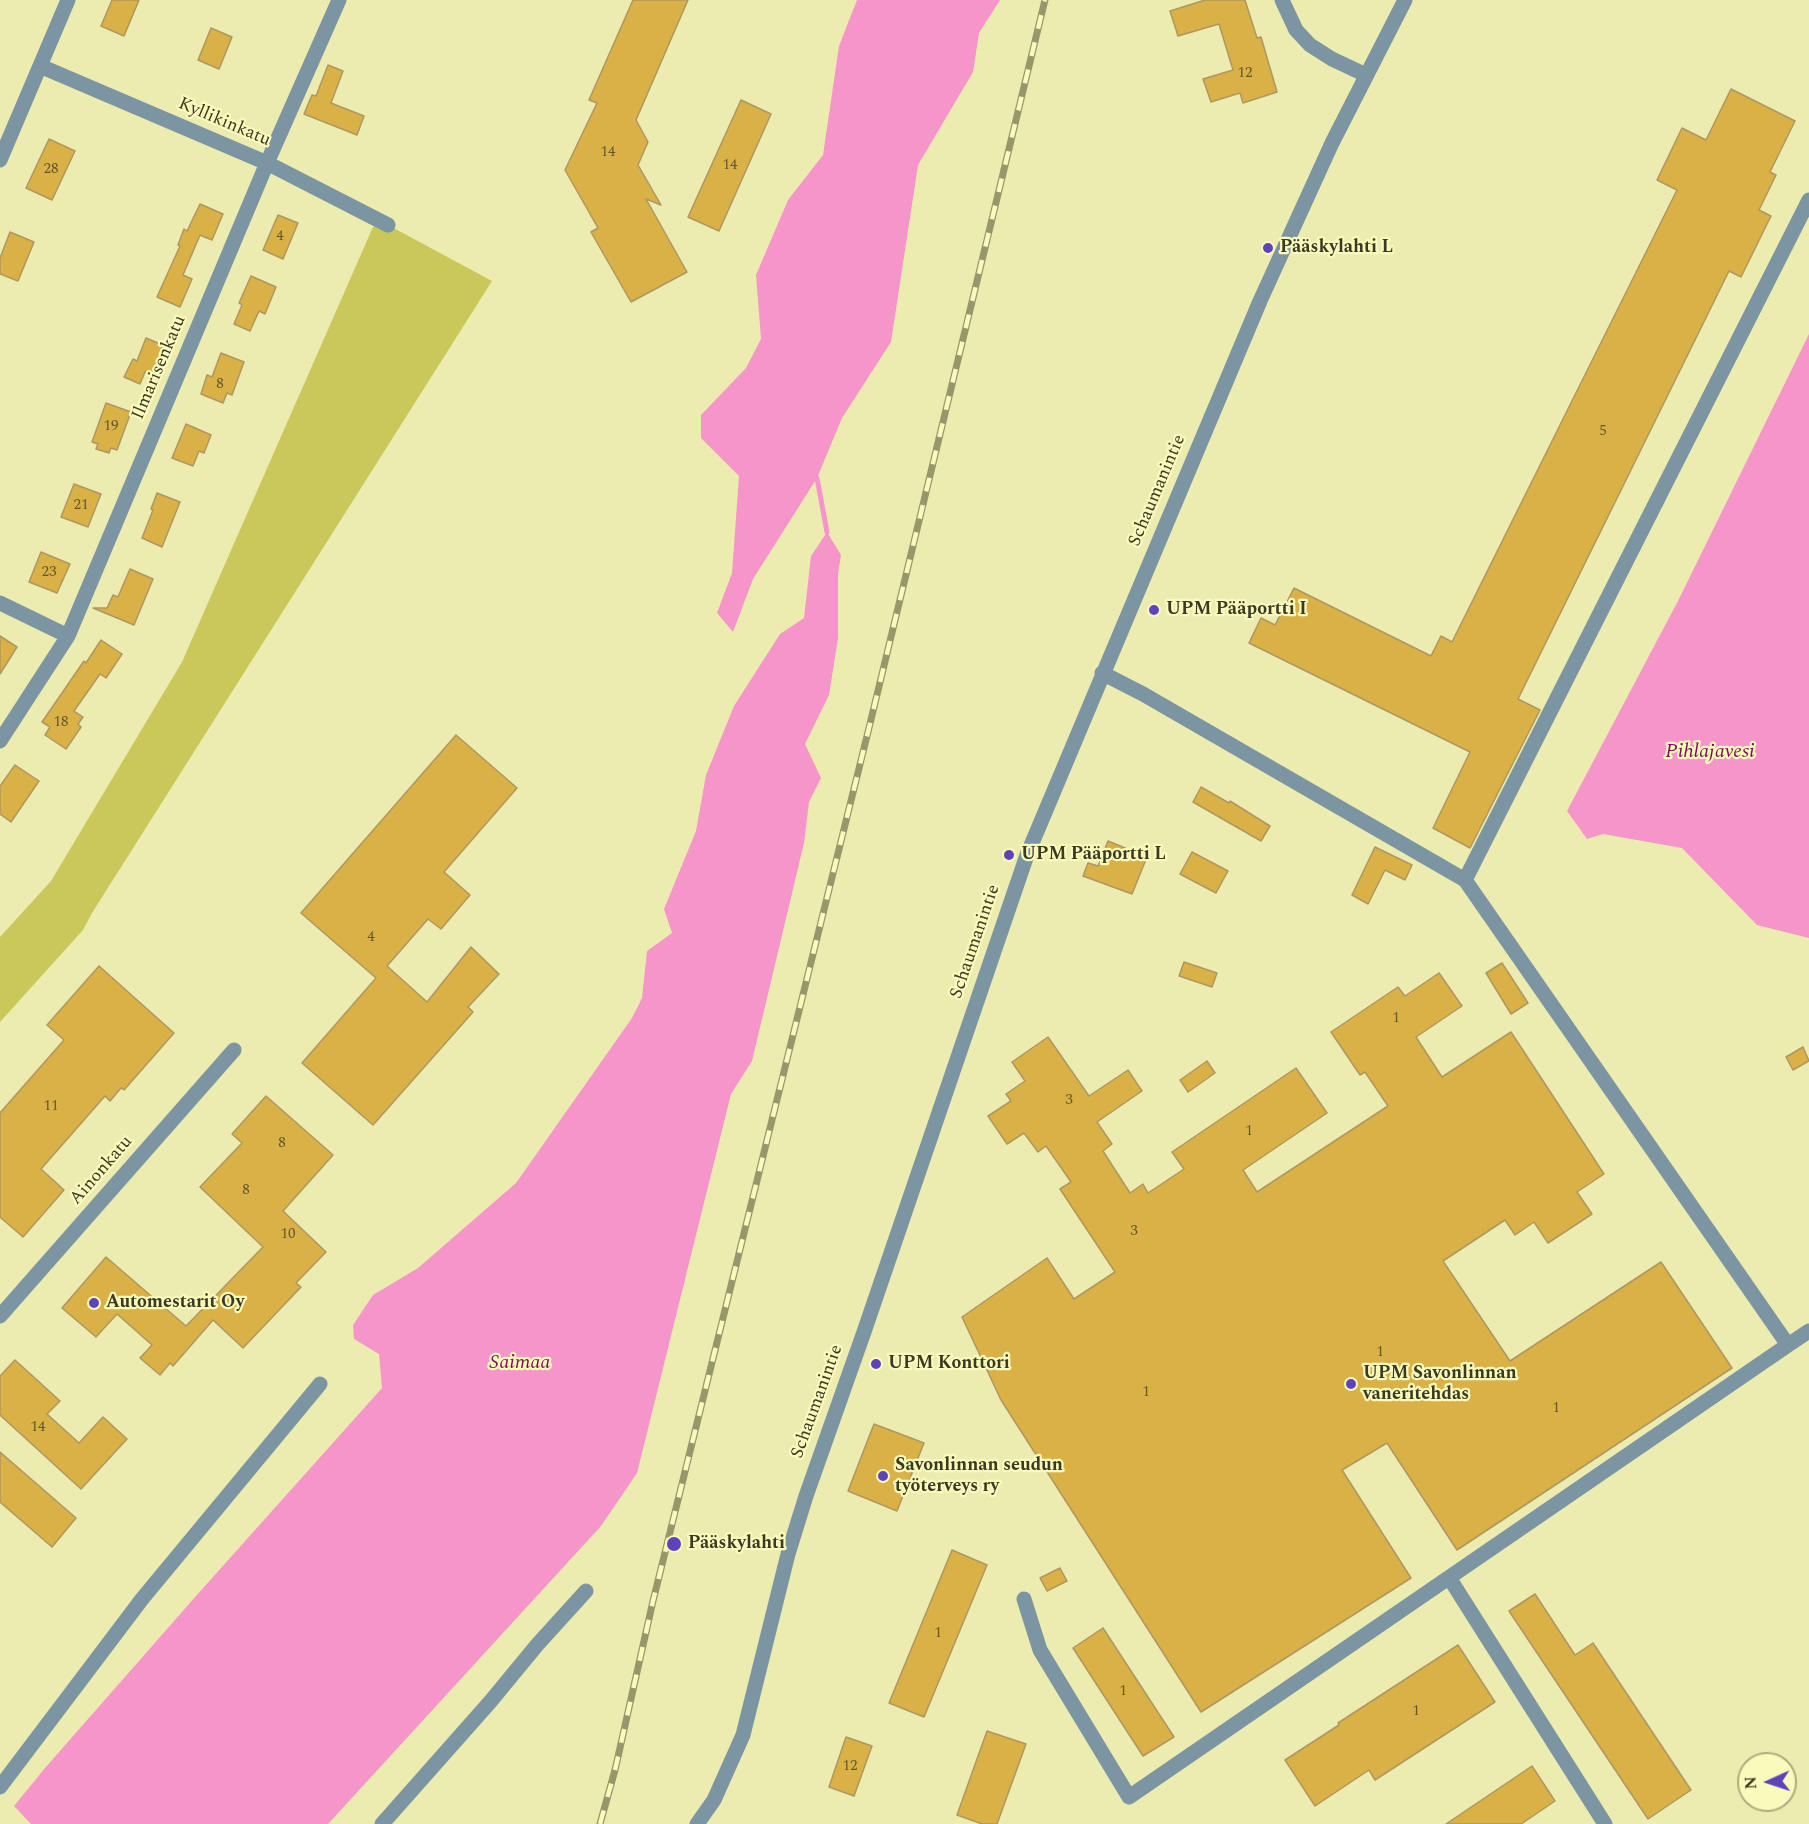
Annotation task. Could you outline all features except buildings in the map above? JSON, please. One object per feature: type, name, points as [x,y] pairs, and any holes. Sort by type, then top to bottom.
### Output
[{"type":"street","points":[[0,160],[68,0]]},
{"type":"street","name":"Ilmarisenkatu","points":[[0,741],[68,636],[267,163],[339,0]]},
{"type":"street","points":[[1282,0],[1296,30],[1310,45],[1332,59],[1366,75]]},
{"type":"street","name":"Schaumanintie","points":[[697,1824],[714,1800],[742,1735],[788,1554],[806,1496],[1027,855],[1260,302],[1332,143],[1405,0]]},
{"type":"street","name":"Kyllikinkatu","points":[[40,66],[267,163],[388,225]]},
{"type":"street","points":[[1465,880],[1809,200]]},
{"type":"street","points":[[0,603],[68,636]]},
{"type":"street","points":[[1102,673],[1143,694],[1465,880],[1788,1346]]},
{"type":"street","name":"Ainonkatu","points":[[0,1316],[234,1050]]},
{"type":"street","points":[[1024,1599],[1040,1650],[1129,1797],[1809,1331]]},
{"type":"street","points":[[0,1786],[142,1599],[320,1384]]},
{"type":"street","points":[[1450,1579],[1605,1824]]},
{"type":"street","points":[[382,1824],[586,1591]]},
{"type":"shaded area","points":[[388,225],[492,281],[83,930],[0,1022],[0,937],[51,881],[182,662],[373,227]]},
{"type":"water","points":[[857,0],[1000,0],[979,33],[973,72],[918,165],[891,342],[842,418],[817,478],[753,579],[733,632],[717,613],[732,573],[739,476],[701,438],[701,415],[746,368],[761,339],[756,275],[788,200],[823,155],[839,46]]},
{"type":"water","name":"Pihlajavesi","points":[[1809,334],[1809,938],[1757,925],[1682,848],[1603,834],[1587,839],[1567,811],[1679,599]]},
{"type":"water","name":"Saimaa","points":[[827,532],[841,555],[838,574],[838,638],[829,695],[805,744],[821,778],[809,802],[804,843],[752,1061],[731,1094],[637,1473],[601,1526],[328,1824],[31,1824],[14,1806],[196,1596],[382,1388],[379,1354],[354,1339],[353,1325],[373,1295],[418,1268],[516,1183],[632,1018],[642,998],[647,951],[672,933],[664,909],[696,831],[706,775],[734,706],[780,634],[804,618],[811,556]]},
{"type":"waterway","points":[[817,478],[827,532]]},
{"type":"railway","points":[[600,1824],[1045,0]]},
{"type":"place","name":"Pääskylahti L","points":[[1268,248]]},
{"type":"place","name":"UPM Pääportti I","points":[[1154,610]]},
{"type":"place","name":"UPM Pääportti L","points":[[1009,855]]},
{"type":"place","name":"Automestarit Oy","points":[[94,1303]]},
{"type":"place","name":"UPM Konttori","points":[[876,1364]]},
{"type":"place","name":"UPM Savonlinnan vaneritehdas","points":[[1351,1384]]},
{"type":"place","name":"Savonlinnan seudun työterveys ry","points":[[883,1476]]},
{"type":"place","name":"Pääskylahti","points":[[674,1544]]}]
